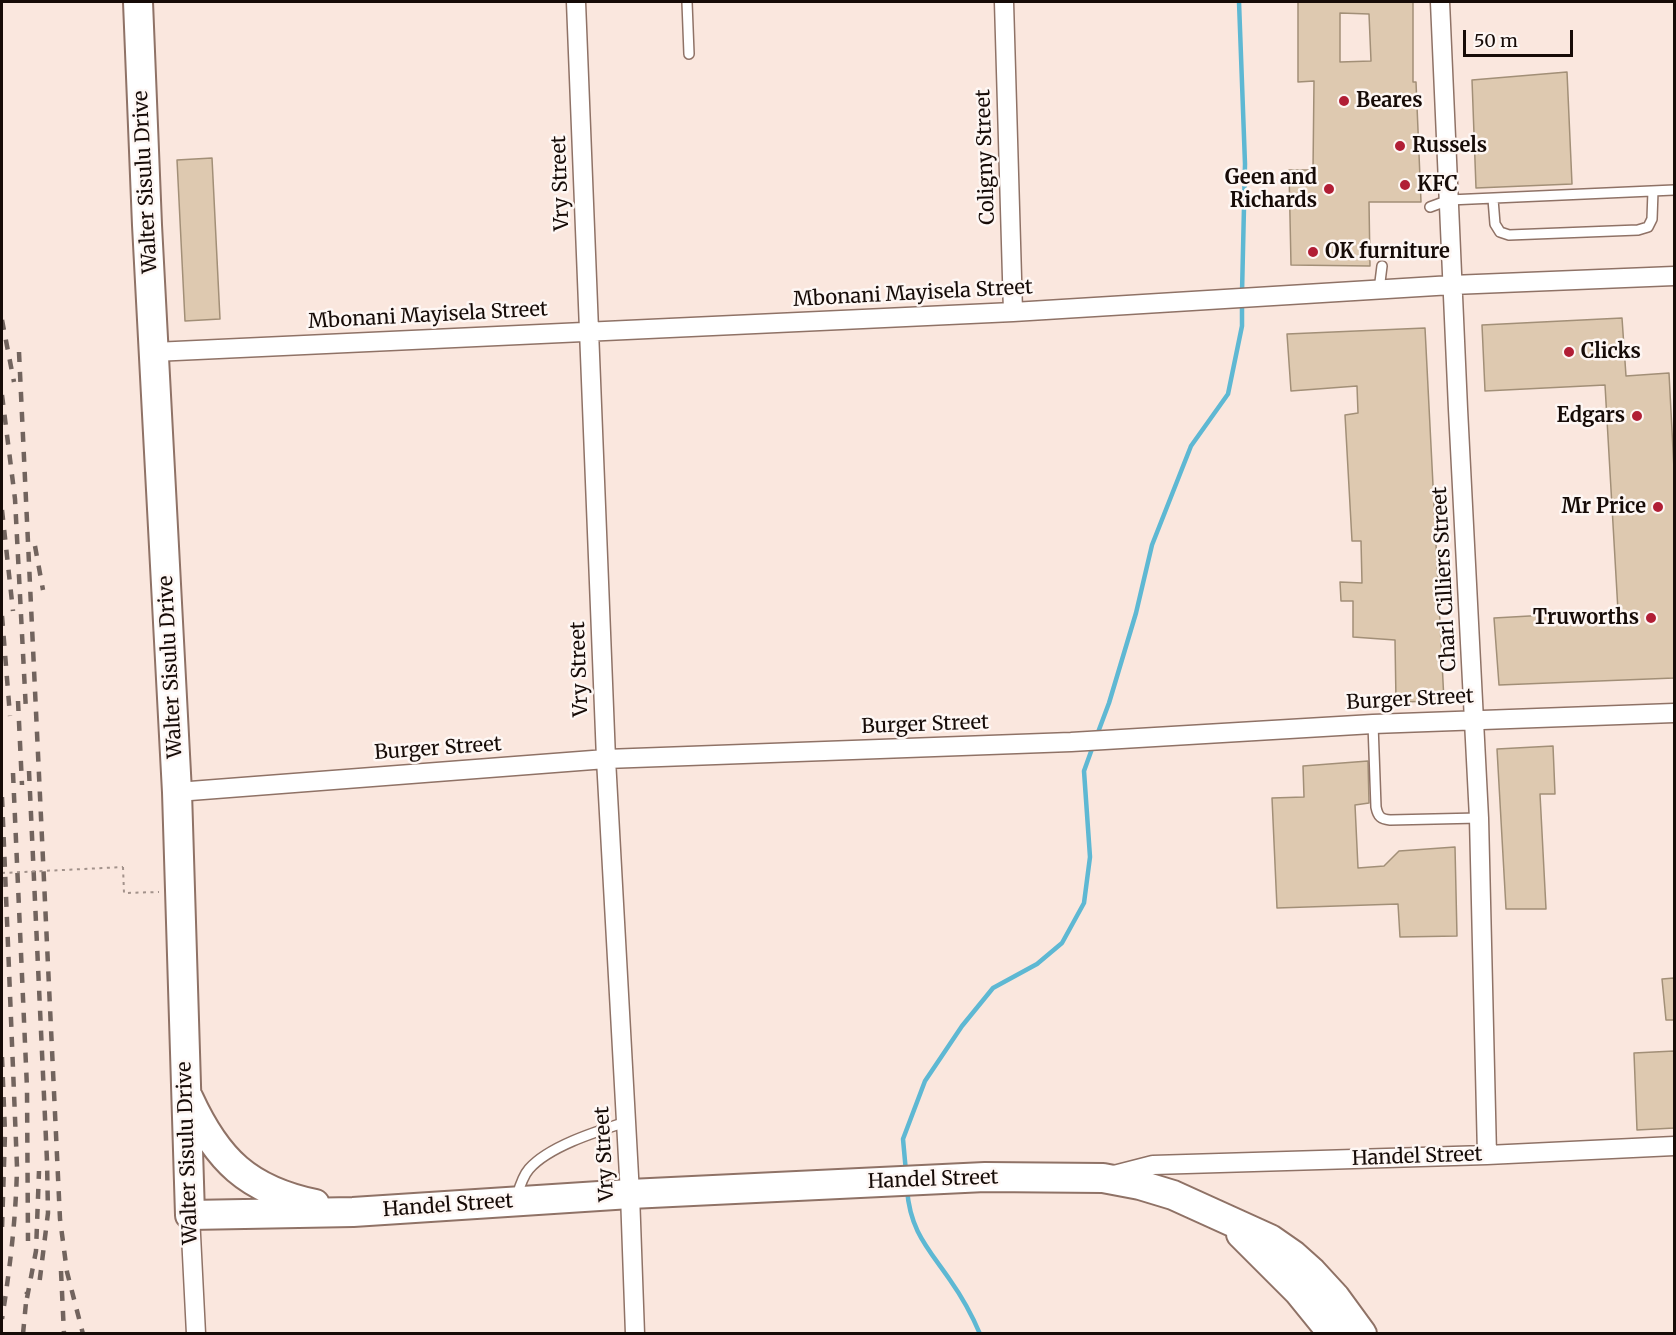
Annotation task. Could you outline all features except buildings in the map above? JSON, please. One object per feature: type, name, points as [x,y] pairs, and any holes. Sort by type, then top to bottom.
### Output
[{"type":"main road","name":"Walter Sisulu Drive","points":[[138,2],[177,792],[190,1215]]},
{"type":"main road","points":[[186,1092],[198,1117],[215,1143],[242,1175],[292,1199],[353,1212]]},
{"type":"main road","name":"Handel Street","points":[[190,1215],[353,1212],[630,1194],[984,1177],[1103,1178]]},
{"type":"main road","points":[[1103,1178],[1140,1185],[1173,1196],[1270,1239],[1293,1255],[1335,1297],[1362,1334]]},
{"type":"main road","points":[[1225,1218],[1298,1291],[1333,1334]]},
{"type":"street","name":"Vry Street","points":[[576,2],[606,759],[630,1194],[635,1334]]},
{"type":"street","name":"Coligny Street","points":[[1004,2],[1013,312]]},
{"type":"street","name":"Charl Cilliers Street","points":[[1440,2],[1452,285],[1475,719],[1487,1155]]},
{"type":"street","name":"Mbonani Mayisela Street","points":[[154,352],[1013,312],[1452,285],[1674,276]]},
{"type":"street","name":"Burger Street","points":[[177,792],[606,759],[1071,742],[1475,719],[1674,713]]},
{"type":"street","name":"Handel Street","points":[[1103,1178],[1153,1165],[1487,1155],[1674,1146]]},
{"type":"street","name":"Walter Sisulu Drive","points":[[190,1215],[196,1334]]},
{"type":"lane","points":[[687,2],[689,54]]},
{"type":"lane","points":[[1430,207],[1449,200],[1674,189]]},
{"type":"lane","points":[[1493,199],[1495,224],[1500,232],[1509,235],[1638,230],[1648,227],[1652,219],[1653,190]]},
{"type":"lane","points":[[1379,290],[1382,266]]},
{"type":"lane","points":[[1373,724],[1376,807],[1377,814],[1382,819],[1479,818]]},
{"type":"lane","points":[[516,1201],[520,1184],[530,1168],[546,1155],[581,1137],[626,1122]]},
{"type":"path","points":[[2,873],[123,867],[124,893],[154,892]]},
{"type":"waterway","points":[[1239,2],[1245,164],[1242,293]]},
{"type":"waterway","points":[[1097,735],[1136,613],[1152,545],[1191,446],[1228,394],[1242,326],[1242,301]]},
{"type":"waterway","points":[[906,1172],[903,1139],[925,1081],[962,1026],[993,988],[1037,964],[1062,943],[1084,903],[1090,857],[1084,771],[1093,746]]},
{"type":"waterway","points":[[907,1189],[912,1216],[921,1238],[959,1293],[980,1334]]},
{"type":"railway","points":[[2,320],[14,382]]},
{"type":"railway","points":[[19,352],[60,1219],[67,1272],[83,1334]]},
{"type":"railway","points":[[2,395],[15,499],[26,711]]},
{"type":"railway","points":[[2,510],[13,611]]},
{"type":"railway","points":[[35,546],[43,590]]},
{"type":"railway","points":[[2,616],[10,716]]},
{"type":"railway","points":[[18,701],[22,785]]},
{"type":"railway","points":[[29,771],[47,1161],[48,1213],[39,1286]]},
{"type":"railway","points":[[13,773],[27,1088],[28,1241]]},
{"type":"railway","points":[[2,797],[17,1167],[12,1243],[2,1319]]},
{"type":"railway","points":[[2,1057],[5,1133],[2,1229]]},
{"type":"railway","points":[[27,1298],[36,1251],[39,1171]]},
{"type":"railway","points":[[61,1271],[64,1334]]},
{"type":"railway","points":[[23,1334],[27,1292]]},
{"type":"place","name":"Beares","points":[[1344,101]]},
{"type":"place","name":"Russels","points":[[1400,146]]},
{"type":"place","name":"KFC","points":[[1405,185]]},
{"type":"place","name":"Geen and Richards","points":[[1329,189]]},
{"type":"place","name":"OK furniture","points":[[1313,252]]},
{"type":"place","name":"Clicks","points":[[1569,352]]},
{"type":"place","name":"Edgars","points":[[1637,416]]},
{"type":"place","name":"Mr Price","points":[[1658,507]]},
{"type":"place","name":"Truworths","points":[[1651,618]]}]
